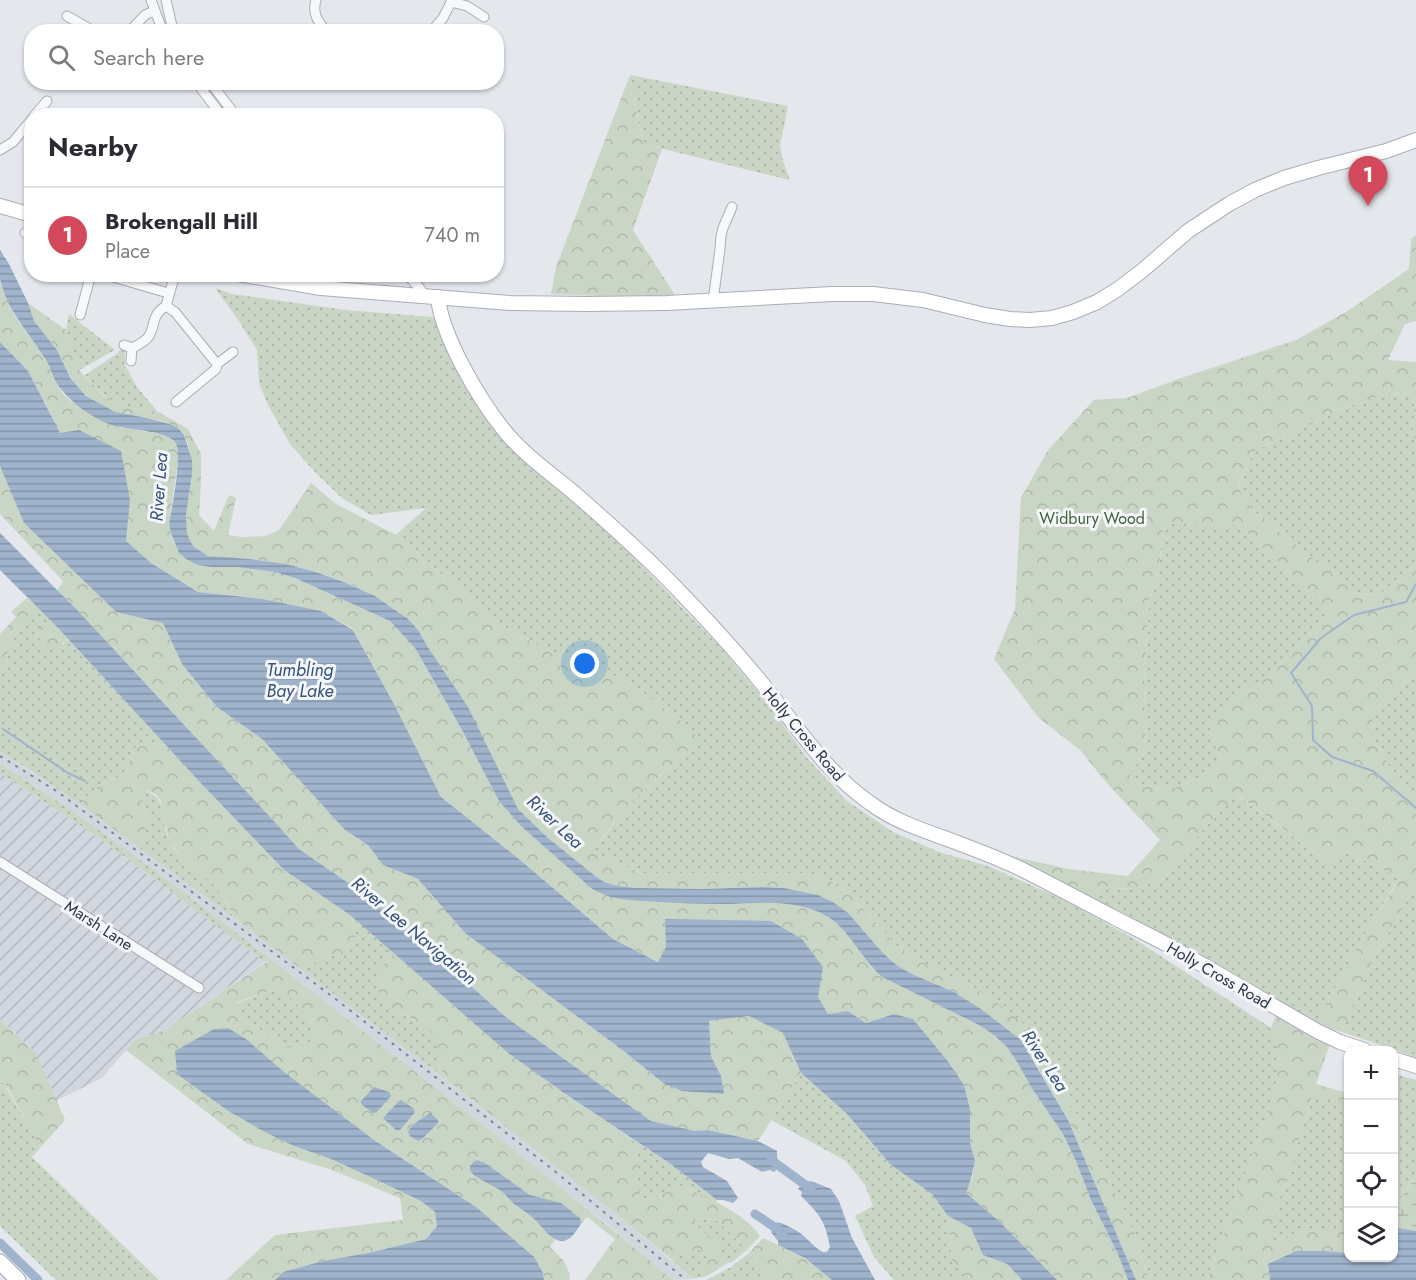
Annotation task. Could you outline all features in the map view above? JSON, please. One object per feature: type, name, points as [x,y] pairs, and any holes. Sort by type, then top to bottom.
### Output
[{"type":"main road","points":[[285,282],[321,288],[428,294],[510,303],[558,304],[643,304],[873,294],[923,300],[1010,319],[1052,318],[1097,302],[1118,289],[1188,231],[1255,190],[1284,178],[1386,151],[1416,140]]},
{"type":"main road","points":[[0,206],[24,212]]},
{"type":"main road","name":"Holly Cross Road","points":[[428,294],[439,307],[457,353],[486,405],[504,430],[525,452],[624,537],[681,592],[752,672],[818,756],[841,780],[868,802],[893,819],[983,853],[1056,887],[1177,950],[1320,1032],[1354,1046]]},
{"type":"main road","points":[[1398,1060],[1416,1066]]},
{"type":"main road","points":[[0,1262],[18,1280]]},
{"type":"street","points":[[151,0],[160,24]]},
{"type":"street","points":[[166,0],[172,24]]},
{"type":"street","points":[[316,0],[315,17],[321,24]]},
{"type":"street","points":[[437,24],[452,1],[467,6],[484,17]]},
{"type":"street","points":[[137,24],[145,15],[154,11]]},
{"type":"street","points":[[67,16],[80,24]]},
{"type":"street","points":[[202,90],[216,108]]},
{"type":"street","points":[[216,90],[230,108]]},
{"type":"street","points":[[41,108],[47,101]]},
{"type":"street","points":[[0,150],[13,142],[24,129]]},
{"type":"street","points":[[713,301],[721,236],[732,207]]},
{"type":"street","points":[[80,315],[89,282]]},
{"type":"street","points":[[130,282],[168,293]]},
{"type":"street","points":[[166,306],[172,282]]},
{"type":"street","points":[[415,282],[428,294]]},
{"type":"street","points":[[419,282],[428,294]]},
{"type":"street","points":[[131,361],[128,347],[148,337],[156,315],[166,306]]},
{"type":"street","points":[[166,306],[175,312],[217,364]]},
{"type":"street","points":[[176,402],[233,352]]},
{"type":"street","name":"Marsh Lane","points":[[0,862],[199,988]]},
{"type":"shaded area","points":[[0,752],[67,795],[233,917],[447,1080],[627,1223],[693,1279],[673,1280],[607,1224],[271,959],[116,843],[0,764]]},
{"type":"shaded area","points":[[0,773],[98,837],[265,962],[165,1030],[135,1040],[102,1078],[56,1101],[36,1053],[0,1019]]},
{"type":"green space","points":[[630,75],[788,106],[780,146],[790,180],[643,144]]},
{"type":"green space","points":[[630,75],[643,144],[662,149],[633,230],[675,295],[625,297],[551,294],[556,267]]},
{"type":"green space","name":"Widbury Wood","points":[[1416,235],[1416,321],[1405,324],[1388,360],[1416,362],[1416,446],[1413,434],[1415,394],[1390,393],[1341,409],[1253,452],[1238,487],[1251,509],[1358,594],[1378,595],[1403,578],[1416,562],[1416,671],[1373,716],[1371,734],[1391,769],[1416,799],[1416,885],[1378,951],[1342,1032],[1315,1024],[1399,878],[1346,851],[1329,863],[1238,795],[1206,826],[1163,880],[1130,889],[1099,887],[1095,902],[1001,854],[1069,869],[1128,876],[1160,840],[1106,782],[1080,750],[1039,718],[994,659],[1015,609],[1021,498],[1048,450],[1094,400],[1127,398],[1296,340],[1346,312],[1409,269],[1411,239]],"holes":[[[1175,523],[1205,526],[1239,525],[1327,607],[1326,617],[1280,664],[1219,711],[1210,730],[1221,762],[1199,778],[1173,789],[1144,786],[1129,775],[1146,750],[1144,684],[1149,599],[1158,579],[1163,530]]]},
{"type":"green space","points":[[0,277],[14,315],[48,362],[63,394],[72,402],[119,427],[160,434],[175,442],[178,461],[169,523],[174,543],[211,567],[236,567],[275,572],[295,578],[390,621],[415,648],[499,801],[522,827],[591,888],[729,904],[773,902],[810,908],[824,914],[848,934],[871,967],[882,977],[979,1025],[994,1035],[1007,1047],[1063,1134],[1128,1280],[1057,1280],[1001,1223],[965,1193],[972,1179],[975,1161],[970,1143],[970,1109],[964,1085],[947,1060],[913,1019],[894,1014],[866,1023],[848,1011],[828,1014],[818,997],[710,920],[666,919],[666,947],[659,962],[613,939],[519,859],[441,797],[353,629],[321,611],[263,599],[198,592],[151,563],[125,541],[130,500],[60,433],[28,371],[0,342]]},
{"type":"green space","points":[[215,288],[232,294],[346,310],[433,317],[458,372],[475,400],[516,452],[614,537],[721,648],[769,705],[808,759],[847,801],[893,832],[939,852],[988,866],[1060,898],[1133,938],[1271,1028],[1279,1061],[1274,1095],[1207,1280],[1149,1280],[1134,1233],[1087,1135],[1023,1023],[978,990],[910,956],[896,945],[850,894],[818,875],[641,873],[593,852],[626,807],[699,740],[687,725],[628,682],[550,652],[501,625],[396,535],[426,508],[371,515],[342,498],[290,444],[268,405],[259,383],[257,350]]},
{"type":"green space","points":[[28,303],[66,330],[79,370],[103,395],[135,409],[157,411],[188,429],[201,454],[199,515],[214,531],[229,495],[236,498],[228,535],[266,536],[279,530],[311,483],[336,504],[396,535],[501,625],[550,652],[628,682],[687,725],[700,740],[629,806],[616,820],[594,852],[641,873],[818,875],[850,894],[896,945],[910,956],[978,990],[1006,1009],[1023,1023],[1087,1135],[1134,1233],[1149,1280],[1136,1280],[1068,1120],[1035,1062],[1003,1026],[954,992],[896,965],[881,951],[784,888],[637,888],[604,882],[594,875],[547,837],[518,809],[418,630],[401,615],[383,601],[363,590],[321,573],[254,559],[206,555],[192,545],[188,537],[186,516],[192,464],[185,436],[177,427],[161,421],[110,411],[85,394],[71,378],[54,345],[36,325]]},
{"type":"green space","points":[[69,314],[115,350],[79,370],[66,330]]},
{"type":"green space","points":[[120,349],[125,351],[125,365],[137,387],[157,411],[135,409],[114,402],[85,375],[118,353]]},
{"type":"green space","points":[[1390,393],[1415,394],[1413,434],[1416,446],[1416,562],[1403,578],[1378,595],[1358,594],[1251,509],[1238,488],[1253,452],[1341,409]]},
{"type":"green space","points":[[0,466],[24,523],[116,612],[163,622],[182,664],[217,707],[262,739],[345,830],[368,845],[383,865],[418,879],[465,933],[663,1083],[721,1076],[711,1056],[709,1021],[749,1016],[783,1033],[801,1073],[758,1141],[651,1121],[507,1018],[403,926],[357,889],[299,849],[57,591],[63,581],[0,514]]},
{"type":"green space","points":[[1175,523],[1205,526],[1239,525],[1327,607],[1326,617],[1210,730],[1221,762],[1199,778],[1173,789],[1144,786],[1129,775],[1146,750],[1144,684],[1149,599],[1158,579],[1163,530]]},
{"type":"green space","points":[[27,598],[41,611],[17,633],[8,650],[6,667],[0,672],[0,634],[16,617],[11,612]]},
{"type":"green space","points":[[41,611],[54,624],[48,625],[63,645],[67,638],[166,745],[146,742],[133,752],[125,774],[99,785],[92,794],[83,798],[81,805],[0,752],[0,672],[6,667],[8,650],[17,632]]},
{"type":"green space","points":[[54,624],[67,638],[62,645],[52,650],[41,646],[40,626]]},
{"type":"green space","points":[[1416,671],[1416,799],[1391,769],[1371,734],[1372,716]]},
{"type":"green space","points":[[138,743],[166,745],[284,870],[350,915],[355,929],[355,941],[346,954],[325,957],[302,970],[233,917],[227,902],[216,887],[182,858],[169,841],[161,801],[155,794],[146,790],[140,794],[148,818],[139,848],[81,805],[83,798],[92,794],[99,785],[125,774]]},
{"type":"green space","points":[[0,764],[104,834],[271,959],[265,962],[98,837],[0,773]]},
{"type":"green space","points":[[145,790],[154,795],[162,807],[170,842],[186,861],[217,888],[233,917],[139,848],[148,818],[140,794]]},
{"type":"green space","points":[[1237,795],[1329,863],[1346,851],[1399,878],[1315,1024],[1095,902],[1099,887],[1130,889],[1163,880],[1206,826]]},
{"type":"green space","points":[[1416,885],[1416,1057],[1398,1051],[1398,1046],[1383,1046],[1342,1032],[1378,951]]},
{"type":"green space","points":[[350,915],[397,956],[384,963],[401,1014],[425,1025],[437,1038],[437,1061],[447,1080],[302,970],[325,957],[346,953],[355,929]]},
{"type":"green space","points":[[397,956],[508,1053],[638,1143],[638,1189],[642,1198],[651,1200],[684,1186],[736,1214],[760,1236],[747,1250],[718,1221],[696,1218],[695,1224],[718,1244],[725,1265],[707,1276],[701,1271],[700,1264],[707,1257],[699,1249],[671,1259],[447,1080],[437,1061],[437,1038],[423,1025],[385,1003],[381,997],[377,979],[379,970],[386,962]]},
{"type":"green space","points":[[271,959],[524,1158],[673,1280],[585,1280],[615,1239],[587,1217],[581,1224],[580,1218],[530,1195],[485,1163],[477,1160],[470,1167],[502,1191],[555,1240],[550,1247],[563,1260],[570,1274],[569,1280],[544,1280],[543,1273],[476,1207],[374,1140],[283,1072],[246,1039],[178,1074],[228,1111],[294,1146],[331,1159],[421,1201],[435,1212],[437,1226],[426,1239],[323,1261],[283,1272],[275,1280],[226,1280],[275,1235],[403,1220],[400,1198],[332,1170],[248,1144],[126,1050],[135,1040],[165,1030]],"holes":[[[270,991],[284,993],[300,1007],[315,1029],[312,1041],[300,1048],[289,1047],[236,1013],[238,1002]]]},
{"type":"green space","points":[[269,991],[284,993],[300,1007],[315,1029],[312,1041],[300,1048],[289,1047],[236,1013],[238,1003]]},
{"type":"green space","points":[[1277,1013],[1331,1041],[1316,1084],[1344,1092],[1344,1102],[1312,1094],[1290,1173],[1280,1197],[1269,1242],[1299,1232],[1342,1233],[1344,1231],[1344,1253],[1296,1251],[1268,1264],[1270,1280],[1207,1280],[1274,1095],[1279,1061],[1271,1028]]},
{"type":"green space","points":[[0,1019],[36,1053],[65,1120],[41,1147],[0,1078]]},
{"type":"green space","points":[[801,1073],[847,1114],[891,1165],[932,1194],[948,1216],[952,1262],[971,1280],[894,1280],[874,1257],[855,1216],[873,1206],[865,1185],[846,1161],[771,1120]]},
{"type":"green space","points":[[1398,1075],[1416,1080],[1416,1176],[1398,1201]]},
{"type":"green space","points":[[0,1078],[41,1147],[32,1157],[159,1280],[56,1280],[0,1226]]},
{"type":"green space","points":[[1312,1093],[1344,1102],[1344,1232],[1342,1234],[1319,1231],[1299,1232],[1269,1242],[1280,1197],[1290,1173]]},
{"type":"green space","points":[[638,1143],[672,1165],[717,1200],[716,1203],[684,1186],[651,1200],[642,1198],[638,1189]]},
{"type":"green space","points":[[1416,1176],[1416,1231],[1398,1228],[1398,1201]]},
{"type":"green space","points":[[948,1216],[971,1228],[983,1255],[1007,1264],[1022,1280],[971,1280],[952,1262]]},
{"type":"green space","points":[[696,1218],[718,1221],[747,1250],[725,1265],[722,1257],[695,1224]]},
{"type":"green space","points":[[763,1238],[805,1258],[832,1280],[773,1280],[749,1253]]},
{"type":"green space","points":[[699,1249],[707,1257],[702,1271],[707,1276],[693,1279],[671,1259]]},
{"type":"green space","points":[[749,1253],[773,1280],[706,1280],[731,1267]]},
{"type":"water","points":[[0,250],[28,303],[34,321],[57,350],[71,379],[86,396],[115,412],[173,425],[184,435],[192,460],[186,516],[187,533],[194,547],[208,556],[286,564],[316,572],[375,596],[408,619],[418,630],[468,707],[518,809],[547,837],[594,875],[604,882],[637,888],[762,887],[784,888],[817,895],[833,902],[848,913],[896,965],[954,992],[981,1009],[1021,1040],[1068,1120],[1136,1280],[1128,1280],[1063,1134],[1007,1047],[994,1035],[979,1025],[882,977],[840,927],[823,914],[811,909],[776,903],[706,904],[630,900],[610,897],[591,888],[522,827],[499,801],[415,648],[390,621],[295,578],[275,572],[198,565],[179,553],[169,523],[178,457],[175,442],[163,435],[109,424],[86,412],[66,395],[7,300],[0,278]]},
{"type":"water","name":"Tumbling Bay Lake","points":[[0,342],[28,371],[60,433],[79,430],[121,451],[130,500],[126,541],[151,563],[198,592],[263,599],[321,611],[353,630],[441,797],[519,859],[613,939],[658,962],[666,947],[665,919],[771,921],[802,939],[823,967],[818,997],[828,1014],[848,1011],[866,1023],[894,1014],[913,1019],[947,1060],[964,1085],[970,1109],[970,1143],[975,1161],[966,1193],[1001,1223],[1057,1280],[1022,1280],[1007,1264],[983,1255],[971,1228],[948,1216],[932,1194],[891,1165],[847,1114],[801,1073],[783,1033],[749,1016],[709,1021],[711,1056],[721,1076],[724,1094],[682,1091],[663,1083],[465,933],[418,879],[383,865],[368,845],[345,830],[262,739],[217,707],[182,664],[163,623],[116,612],[24,523],[0,466]]},
{"type":"water","points":[[0,533],[78,611],[299,849],[357,889],[403,926],[507,1018],[651,1121],[758,1141],[777,1151],[777,1158],[781,1165],[774,1172],[770,1170],[762,1172],[738,1158],[729,1159],[708,1153],[701,1162],[703,1167],[727,1181],[738,1198],[733,1203],[717,1200],[672,1165],[508,1053],[350,915],[284,870],[58,628],[0,570]]},
{"type":"water","points":[[228,1028],[246,1039],[284,1072],[374,1140],[476,1207],[534,1257],[543,1273],[544,1280],[275,1280],[283,1272],[323,1261],[426,1239],[437,1226],[435,1212],[421,1201],[379,1181],[267,1133],[228,1111],[177,1074],[175,1051],[214,1029]]},
{"type":"water","points":[[374,1087],[389,1092],[391,1096],[377,1112],[373,1113],[361,1104],[361,1101]]},
{"type":"water","points":[[401,1100],[415,1112],[400,1130],[396,1130],[383,1118]]},
{"type":"water","points":[[430,1113],[438,1120],[438,1123],[421,1140],[418,1141],[410,1136],[408,1132],[412,1126]]},
{"type":"water","points":[[477,1160],[485,1163],[530,1195],[561,1203],[580,1218],[581,1224],[568,1239],[562,1241],[554,1238],[501,1191],[472,1173],[470,1167]]},
{"type":"water","points":[[805,1181],[831,1189],[839,1201],[852,1238],[875,1280],[832,1280],[805,1258],[778,1245],[778,1241],[771,1232],[777,1222],[797,1231],[823,1252],[827,1252],[830,1247],[821,1218],[801,1196],[802,1192],[798,1189]]},
{"type":"water","points":[[1398,1228],[1416,1231],[1416,1280],[1270,1280],[1268,1264],[1296,1251],[1344,1253],[1344,1262],[1398,1262]]},
{"type":"waterway","points":[[1416,584],[1406,602],[1354,615],[1321,638],[1291,673],[1312,706],[1313,740],[1332,757],[1373,771],[1416,808]]},
{"type":"waterway","points":[[3,729],[68,773],[85,781]]},
{"type":"waterway","points":[[771,1160],[811,1189]]},
{"type":"waterway","name":"River Lee Navigation","points":[[755,1214],[783,1233]]},
{"type":"waterway","points":[[0,1243],[38,1280]]},
{"type":"railway","points":[[0,756],[58,792],[333,997],[552,1169],[686,1280]]},
{"type":"place","name":"Brokengall Hill","points":[[1368,206]]},
{"type":"water label","name":"River Lea","points":[[159,487]]},
{"type":"water label","name":"River Lea","points":[[555,822]]},
{"type":"water label","name":"River Lea","points":[[1045,1061]]}]
